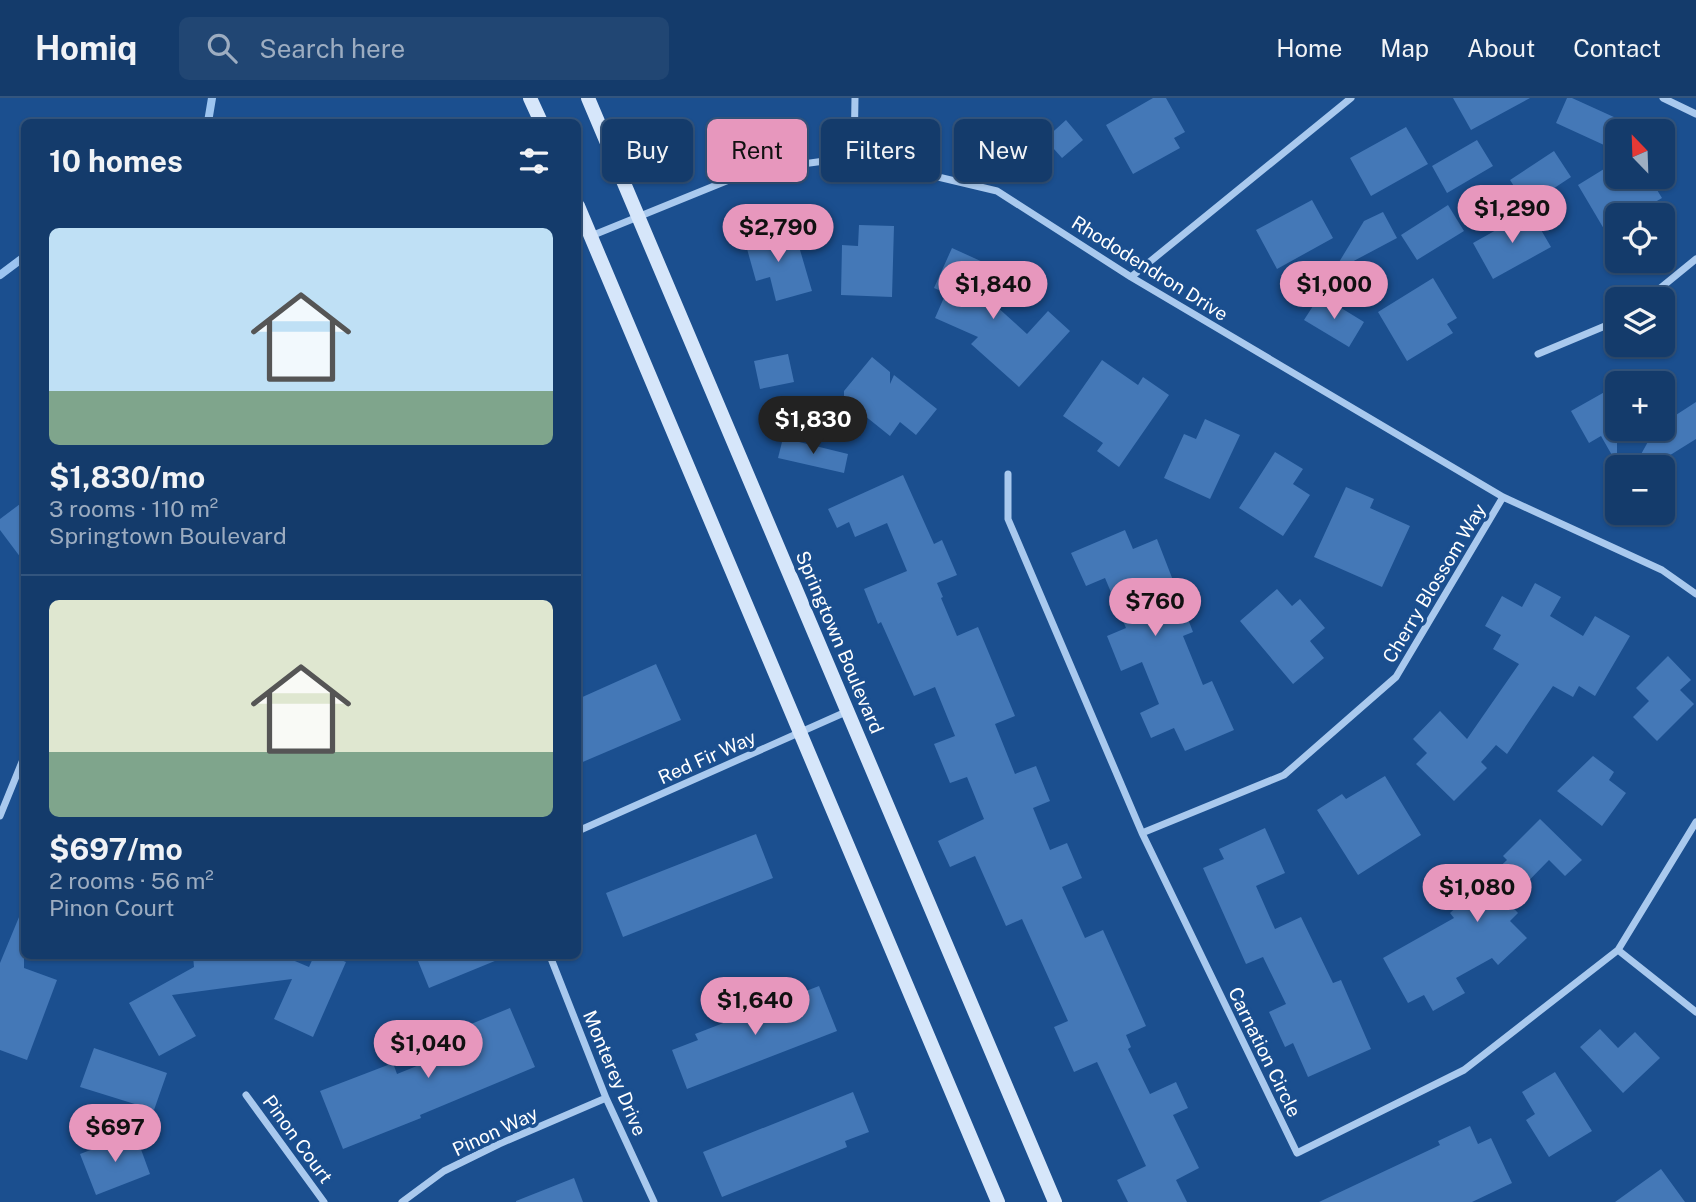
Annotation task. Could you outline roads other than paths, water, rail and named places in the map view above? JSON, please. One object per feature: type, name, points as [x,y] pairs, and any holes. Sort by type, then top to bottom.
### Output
[{"type":"street","points":[[530,98],[540,119]]},
{"type":"street","name":"Springtown Boulevard","points":[[588,98],[1055,1202]]},
{"type":"street","points":[[855,98],[855,119]]},
{"type":"street","points":[[1131,277],[1351,98]]},
{"type":"street","points":[[1663,98],[1696,114]]},
{"type":"street","name":"Rhododendron Drive","points":[[590,236],[751,171],[821,161]]},
{"type":"street","name":"Rhododendron Drive","points":[[940,177],[998,191],[1131,277],[1503,497],[1662,570],[1696,594]]},
{"type":"street","points":[[581,214],[998,1202]]},
{"type":"street","points":[[1662,287],[1696,259]]},
{"type":"street","points":[[1538,354],[1605,326]]},
{"type":"street","name":"Carnation Circle","points":[[1008,474],[1008,519],[1142,833],[1297,1153],[1464,1070],[1618,950],[1696,822]]},
{"type":"street","name":"Cherry Blossom Way","points":[[1142,833],[1284,775],[1396,677],[1503,497]]},
{"type":"street","name":"Red Fir Way","points":[[581,830],[848,711]]},
{"type":"street","points":[[0,816],[21,764]]},
{"type":"street","points":[[1618,950],[1696,1012]]},
{"type":"street","name":"Monterey Drive","points":[[551,959],[606,1098],[654,1202]]},
{"type":"street","name":"Pinon Court","points":[[246,1096],[324,1202]]},
{"type":"street","name":"Pinon Way","points":[[402,1202],[444,1171],[606,1098]]},
{"type":"waterway","points":[[208,119],[212,98]]},
{"type":"waterway","points":[[0,275],[21,259]]}]
